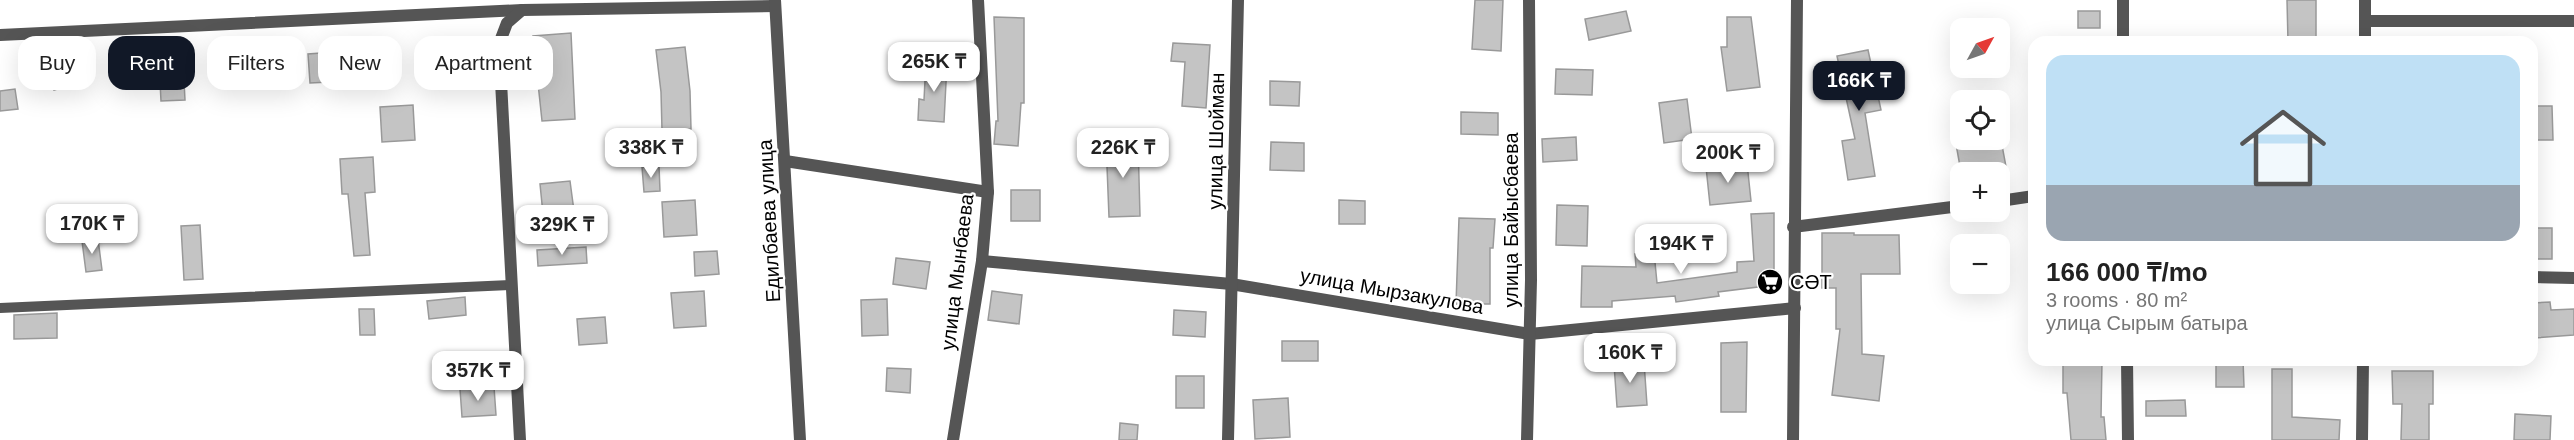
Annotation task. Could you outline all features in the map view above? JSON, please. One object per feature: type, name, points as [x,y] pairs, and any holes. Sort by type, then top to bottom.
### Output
[{"type":"street","name":"улица Мынбаева","points":[[953,440],[982,261],[988,192],[978,0]]},
{"type":"street","name":"улица Шойман","points":[[1227,440],[1238,0]]},
{"type":"street","name":"улица Байысбаева","points":[[1527,440],[1530,334],[1529,0]]},
{"type":"street","points":[[1793,440],[1795,308],[1793,227],[1797,0]]},
{"type":"street","points":[[2123,0],[2123,36]]},
{"type":"street","points":[[2365,0],[2365,36]]},
{"type":"street","points":[[0,35],[522,10],[775,3]]},
{"type":"street","name":"Едилбаева улица","points":[[775,3],[800,440]]},
{"type":"street","points":[[520,440],[499,44],[507,23],[522,10]]},
{"type":"street","points":[[2365,21],[2574,21]]},
{"type":"street","points":[[785,161],[988,192]]},
{"type":"street","points":[[2010,200],[2028,197]]},
{"type":"street","points":[[1793,227],[1950,207]]},
{"type":"street","name":"улица Мырзакулова","points":[[982,261],[1232,283],[1530,334],[1795,308]]},
{"type":"street","points":[[2538,277],[2574,278]]},
{"type":"street","points":[[2127,366],[2128,440]]},
{"type":"street","points":[[2362,440],[2363,366]]},
{"type":"lane","points":[[0,308],[512,285]]},
{"type":"building","points":[[1475,0],[1503,0],[1501,51],[1472,49]]},
{"type":"building","points":[[2287,0],[2316,0],[2316,36],[2288,36]]},
{"type":"building","points":[[1626,11],[1631,31],[1589,40],[1585,19]]},
{"type":"building","points":[[2078,11],[2100,11],[2100,28],[2078,28]]},
{"type":"building","points":[[994,17],[1024,18],[1024,103],[1021,103],[1018,146],[994,144],[996,121],[998,121]]},
{"type":"building","points":[[1727,17],[1751,17],[1760,87],[1727,91],[1721,47],[1727,47]]},
{"type":"building","points":[[571,33],[575,119],[542,121],[539,90],[553,90],[553,36],[533,36]]},
{"type":"building","points":[[1173,43],[1210,45],[1206,108],[1182,106],[1185,62],[1171,61]]},
{"type":"building","points":[[685,47],[691,129],[662,130],[661,92],[656,50]]},
{"type":"building","points":[[1868,50],[1881,110],[1865,113],[1875,176],[1848,180],[1842,141],[1855,139],[1837,56]]},
{"type":"building","points":[[318,53],[318,83],[310,83],[308,54]]},
{"type":"building","points":[[926,61],[947,63],[944,122],[918,120],[919,99],[924,100]]},
{"type":"building","points":[[1556,69],[1593,70],[1592,95],[1555,94]]},
{"type":"building","points":[[1270,81],[1300,82],[1299,106],[1270,105]]},
{"type":"building","points":[[15,89],[18,109],[0,111],[0,91]]},
{"type":"building","points":[[160,90],[184,90],[185,100],[161,101]]},
{"type":"building","points":[[1687,99],[1692,139],[1664,143],[1659,103]]},
{"type":"building","points":[[413,105],[415,140],[382,142],[380,107]]},
{"type":"building","points":[[2538,106],[2552,106],[2553,140],[2538,140]]},
{"type":"building","points":[[1461,112],[1498,113],[1498,135],[1461,134]]},
{"type":"building","points":[[1576,137],[1577,160],[1543,162],[1542,139]]},
{"type":"building","points":[[1106,141],[1138,141],[1140,216],[1109,217]]},
{"type":"building","points":[[1271,142],[1304,143],[1304,171],[1270,170]]},
{"type":"building","points":[[1957,150],[2003,150],[2005,162],[1959,162]]},
{"type":"building","points":[[373,157],[375,192],[365,193],[370,255],[354,256],[348,194],[342,194],[340,159]]},
{"type":"building","points":[[1747,163],[1751,201],[1710,205],[1706,167]]},
{"type":"building","points":[[659,166],[660,191],[644,192],[642,167]]},
{"type":"building","points":[[570,181],[574,211],[543,214],[540,184]]},
{"type":"building","points":[[1011,190],[1040,190],[1040,221],[1011,221]]},
{"type":"building","points":[[695,200],[697,235],[664,237],[662,202]]},
{"type":"building","points":[[1339,200],[1365,201],[1365,224],[1339,224]]},
{"type":"building","points":[[1557,205],[1588,206],[1587,246],[1556,245]]},
{"type":"building","points":[[1774,213],[1774,285],[1718,292],[1719,296],[1676,302],[1675,296],[1612,301],[1612,307],[1581,307],[1582,266],[1636,267],[1635,254],[1654,252],[1657,283],[1737,272],[1737,262],[1754,261],[1751,214]]},
{"type":"building","points":[[1459,218],[1495,219],[1493,248],[1490,248],[1490,304],[1456,304]]},
{"type":"building","points":[[200,225],[203,279],[184,280],[181,226]]},
{"type":"building","points":[[2538,228],[2552,228],[2552,259],[2538,259]]},
{"type":"building","points":[[1822,233],[1899,235],[1900,274],[1861,274],[1862,354],[1884,356],[1879,401],[1832,395],[1840,329],[1836,329],[1836,288],[1822,288]]},
{"type":"building","points":[[98,239],[102,270],[86,272],[82,241]]},
{"type":"building","points":[[586,247],[587,263],[538,266],[537,250]]},
{"type":"building","points":[[717,251],[719,274],[695,276],[694,252]]},
{"type":"building","points":[[896,258],[930,262],[926,289],[893,284]]},
{"type":"building","points":[[704,291],[706,326],[674,328],[671,293]]},
{"type":"building","points":[[992,291],[1022,295],[1019,324],[988,320]]},
{"type":"building","points":[[465,297],[466,315],[429,319],[427,301]]},
{"type":"building","points":[[887,299],[888,335],[862,336],[861,300]]},
{"type":"building","points":[[2550,302],[2551,310],[2574,309],[2574,335],[2538,338],[2538,303]]},
{"type":"building","points":[[359,309],[374,309],[375,335],[360,335]]},
{"type":"building","points":[[1174,310],[1206,312],[1205,337],[1173,335]]},
{"type":"building","points":[[57,313],[57,338],[14,339],[14,315]]},
{"type":"building","points":[[605,317],[607,343],[579,345],[577,319]]},
{"type":"building","points":[[1282,341],[1318,341],[1318,361],[1282,361]]},
{"type":"building","points":[[1747,342],[1746,412],[1721,412],[1721,343]]},
{"type":"building","points":[[1644,362],[1647,405],[1617,407],[1614,364]]},
{"type":"building","points":[[2063,366],[2102,366],[2101,417],[2104,417],[2106,440],[2071,440],[2067,393],[2063,393]]},
{"type":"building","points":[[2216,366],[2243,366],[2244,387],[2216,387]]},
{"type":"building","points":[[887,368],[911,369],[910,393],[886,391]]},
{"type":"building","points":[[2272,369],[2292,369],[2292,417],[2340,420],[2339,440],[2272,440]]},
{"type":"building","points":[[2392,371],[2433,371],[2433,404],[2429,404],[2429,440],[2401,440],[2402,404],[2393,404]]},
{"type":"building","points":[[1176,376],[1204,376],[1204,408],[1176,408]]},
{"type":"building","points":[[494,387],[496,415],[462,417],[460,389]]},
{"type":"building","points":[[1288,398],[1290,437],[1255,439],[1253,400]]},
{"type":"building","points":[[2185,400],[2186,416],[2146,416],[2146,401]]},
{"type":"building","points":[[2515,414],[2551,416],[2550,440],[2514,440]]},
{"type":"building","points":[[1120,423],[1138,425],[1137,440],[1119,440]]},
{"type":"place","name":"СƏТ","points":[[1770,282]]}]
